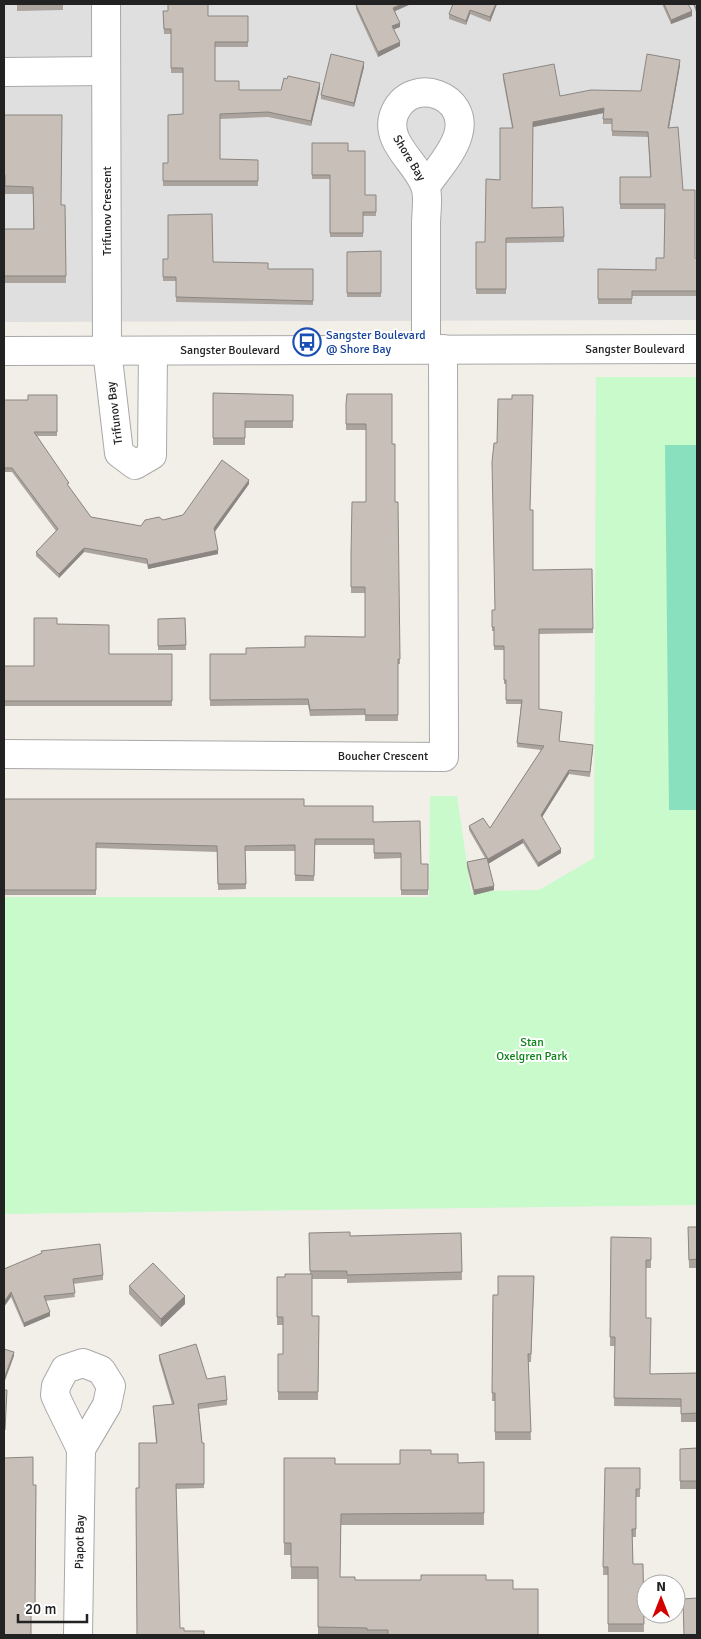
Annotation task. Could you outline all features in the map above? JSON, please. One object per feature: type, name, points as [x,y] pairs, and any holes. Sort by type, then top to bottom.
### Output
[{"type":"street","name":"Trifunov Crescent","points":[[106,4],[107,350]]},
{"type":"street","points":[[4,72],[106,72]]},
{"type":"street","name":"Shore Bay","points":[[426,186],[435,349]]},
{"type":"street","name":"Boucher Crescent","points":[[4,754],[444,757],[435,349]]},
{"type":"street","name":"Sangster Boulevard","points":[[4,351],[697,349]]},
{"type":"street","name":"Trifunov Bay","points":[[107,350],[119,453],[135,465],[152,455],[153,351]]},
{"type":"street","name":"Piapot Bay","points":[[78,1635],[81,1449]]},
{"type":"shaded area","points":[[4,4],[697,4],[697,320],[4,322]]},
{"type":"green space","name":"Stan Oxelgren Park","points":[[596,377],[697,377],[697,1205],[4,1214],[4,897],[429,897],[430,796],[457,796],[471,891],[539,890],[594,858]]},
{"type":"green space","points":[[665,445],[697,445],[697,810],[669,810]]},
{"type":"building","points":[[168,4],[208,4],[208,16],[248,16],[248,42],[215,42],[215,81],[239,81],[239,90],[281,90],[284,78],[287,79],[288,76],[320,83],[311,121],[268,112],[220,114],[220,159],[258,160],[258,181],[163,181],[163,163],[168,163],[168,115],[183,114],[183,68],[171,68],[171,29],[164,29],[163,11],[168,11]]},
{"type":"building","points":[[402,4],[393,8],[400,23],[392,26],[400,42],[378,52],[356,5]]},
{"type":"building","points":[[453,4],[496,4],[490,17],[470,10],[466,21],[449,14]]},
{"type":"building","points":[[664,4],[688,4],[692,11],[671,20]]},
{"type":"building","points":[[331,54],[364,62],[354,103],[321,95]]},
{"type":"building","points":[[647,54],[680,60],[668,128],[678,127],[683,190],[695,190],[697,291],[632,291],[632,299],[598,299],[598,269],[656,270],[656,258],[664,258],[665,204],[620,204],[620,177],[651,177],[648,132],[612,131],[612,119],[603,119],[604,108],[533,122],[532,208],[563,207],[564,237],[506,238],[506,289],[476,289],[476,242],[485,242],[486,179],[500,180],[500,128],[513,128],[503,74],[554,64],[560,96],[591,90],[641,91]]},
{"type":"building","points":[[4,115],[62,115],[61,205],[65,205],[66,276],[4,276],[4,229],[34,229],[33,187],[5,186]]},
{"type":"building","points":[[312,143],[348,143],[348,151],[365,151],[365,195],[376,195],[376,212],[363,212],[363,233],[330,233],[330,175],[312,175]]},
{"type":"building","points":[[212,214],[213,262],[268,263],[268,269],[313,269],[313,301],[176,297],[176,277],[163,277],[163,259],[168,259],[168,215]]},
{"type":"building","points":[[381,251],[381,293],[347,293],[347,252]]},
{"type":"building","points":[[213,393],[293,395],[293,421],[245,421],[245,438],[213,438]]},
{"type":"building","points":[[347,394],[392,394],[392,444],[395,444],[395,502],[398,502],[400,659],[398,659],[398,715],[365,715],[365,709],[310,710],[308,699],[210,700],[210,654],[246,654],[246,648],[305,647],[305,636],[365,637],[365,587],[351,587],[351,554],[352,502],[366,502],[366,424],[346,424]]},
{"type":"building","points":[[28,395],[57,395],[57,432],[34,432],[69,483],[67,484],[91,517],[141,526],[145,520],[159,517],[163,520],[183,515],[222,460],[249,480],[214,528],[218,550],[148,565],[147,559],[84,548],[59,574],[36,552],[58,529],[12,468],[4,468],[4,400],[28,400]]},
{"type":"building","points":[[512,395],[533,395],[530,510],[533,510],[533,570],[592,569],[593,629],[539,629],[539,709],[562,712],[559,741],[593,745],[590,772],[569,770],[541,815],[561,849],[538,863],[523,839],[488,859],[469,826],[483,818],[490,828],[544,746],[517,743],[522,700],[506,700],[504,646],[494,646],[494,627],[492,627],[492,610],[495,610],[492,462],[494,443],[497,443],[498,399],[512,399]]},
{"type":"building","points":[[34,618],[57,618],[57,624],[109,625],[109,654],[172,654],[172,701],[4,701],[4,666],[34,666]]},
{"type":"building","points":[[185,618],[186,645],[158,646],[158,619]]},
{"type":"building","points":[[4,799],[304,799],[304,806],[373,806],[373,822],[420,821],[421,864],[428,864],[428,890],[401,890],[401,853],[374,853],[374,839],[315,839],[314,876],[295,875],[295,845],[245,846],[246,884],[218,884],[217,846],[96,843],[96,890],[4,890]]},
{"type":"building","points":[[487,858],[494,886],[474,890],[467,862]]},
{"type":"building","points":[[688,1227],[697,1227],[697,1259],[689,1260]]},
{"type":"building","points":[[350,1232],[350,1236],[461,1233],[462,1272],[347,1275],[347,1271],[310,1271],[309,1233]]},
{"type":"building","points":[[611,1237],[651,1238],[651,1260],[646,1260],[646,1318],[651,1318],[650,1374],[697,1373],[697,1413],[681,1414],[681,1399],[614,1398],[615,1337],[610,1337]]},
{"type":"building","points":[[100,1244],[103,1275],[73,1279],[75,1293],[44,1296],[50,1312],[24,1323],[11,1292],[4,1302],[4,1269],[42,1253],[41,1251]]},
{"type":"building","points":[[153,1263],[185,1296],[161,1319],[129,1286]]},
{"type":"building","points":[[285,1274],[312,1274],[312,1316],[319,1316],[318,1392],[278,1392],[278,1354],[283,1354],[283,1317],[277,1317],[277,1277],[285,1277]]},
{"type":"building","points":[[498,1276],[534,1276],[531,1354],[528,1354],[531,1432],[495,1432],[495,1393],[492,1393],[493,1295],[498,1295]]},
{"type":"building","points":[[196,1344],[207,1379],[225,1376],[227,1400],[198,1404],[202,1443],[204,1443],[204,1484],[176,1484],[180,1628],[184,1628],[184,1631],[204,1631],[204,1635],[137,1635],[136,1488],[139,1488],[139,1443],[157,1443],[153,1406],[174,1404],[159,1355]]},
{"type":"building","points":[[4,1349],[14,1352],[4,1379]]},
{"type":"building","points":[[4,1390],[7,1390],[5,1430],[4,1430]]},
{"type":"building","points":[[697,1448],[697,1481],[680,1481],[680,1449]]},
{"type":"building","points":[[400,1450],[431,1450],[431,1454],[458,1454],[458,1463],[484,1462],[484,1513],[341,1514],[340,1577],[355,1577],[355,1580],[421,1580],[421,1575],[486,1575],[486,1580],[513,1580],[513,1589],[538,1589],[538,1635],[388,1635],[388,1630],[318,1627],[318,1567],[291,1567],[291,1543],[284,1543],[284,1458],[335,1458],[335,1464],[400,1464]]},
{"type":"building","points":[[33,1457],[33,1485],[36,1485],[35,1606],[31,1606],[31,1635],[4,1635],[4,1458]]},
{"type":"building","points":[[605,1468],[640,1468],[640,1489],[636,1489],[636,1529],[632,1529],[633,1564],[643,1564],[643,1574],[636,1574],[636,1624],[608,1624],[608,1567],[603,1567]]},
{"type":"building","points":[[697,1598],[697,1635],[684,1635],[686,1599]]},
{"type":"place","name":"Sangster Boulevard @ Shore Bay","points":[[307,342]]}]
